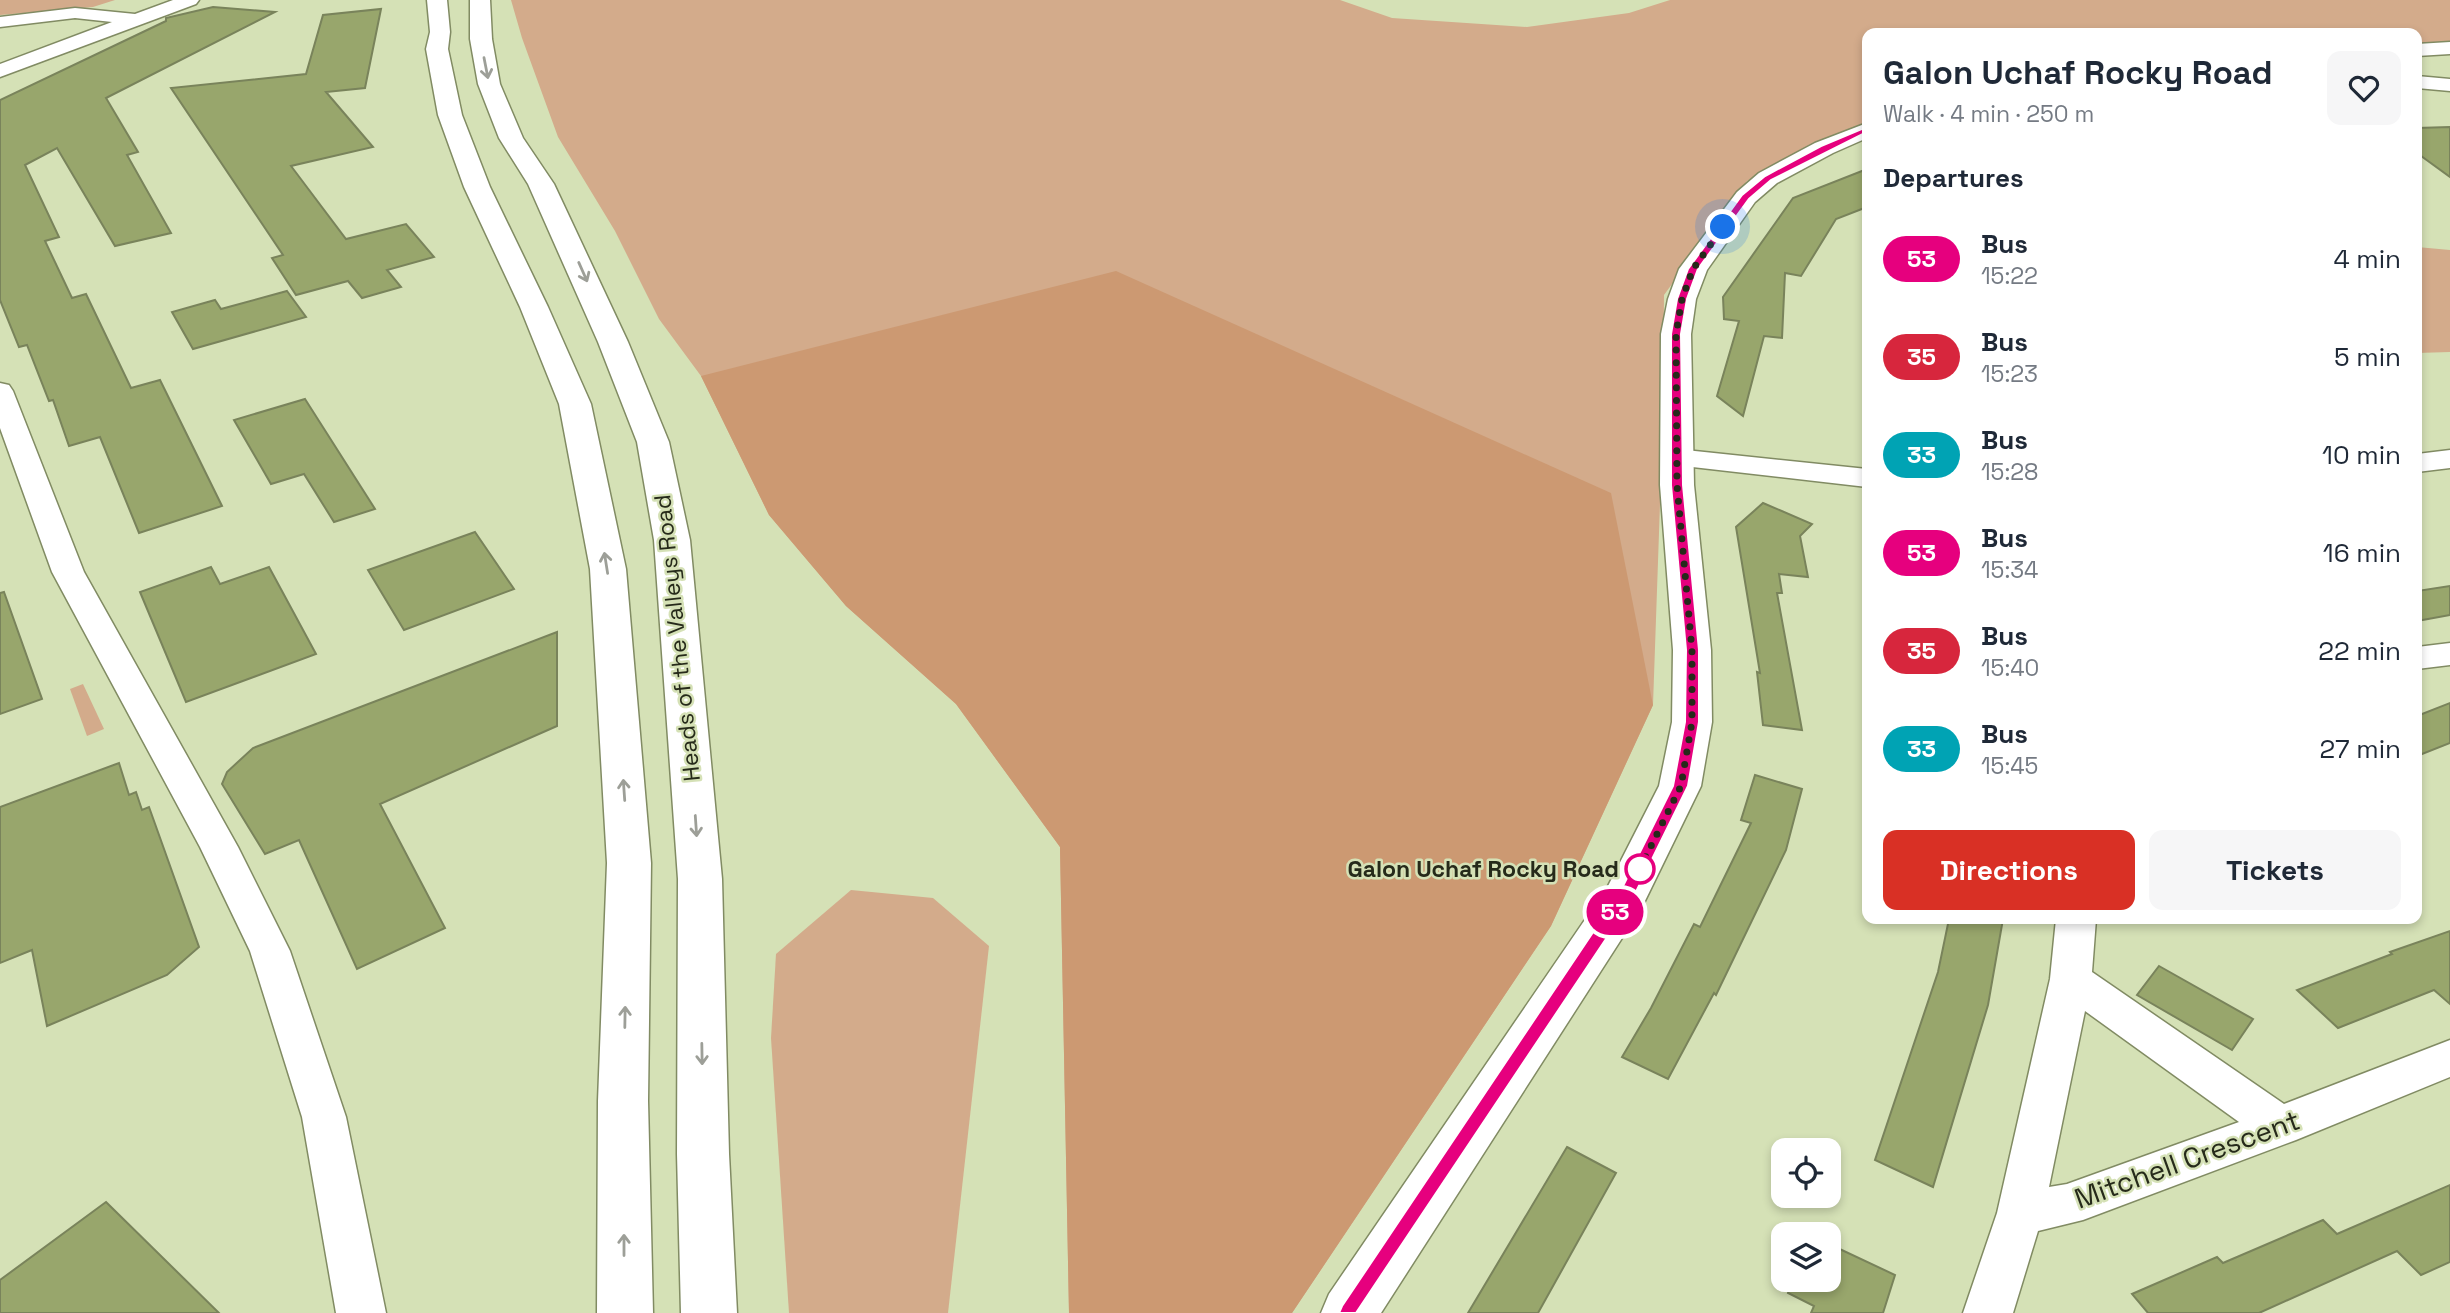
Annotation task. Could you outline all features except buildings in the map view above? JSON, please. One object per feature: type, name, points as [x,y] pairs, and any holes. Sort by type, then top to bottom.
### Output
[{"type":"main road","points":[[437,0],[440,32],[437,49],[450,115],[477,187],[534,307],[575,404],[608,569],[629,863],[623,1101],[625,1313]]},
{"type":"main road","name":"Heads of the Valleys Road","points":[[480,0],[481,39],[489,84],[511,138],[541,184],[614,342],[653,442],[672,540],[700,879],[703,1154],[709,1313]]},
{"type":"main road","points":[[2422,50],[2450,48]]},
{"type":"main road","points":[[1349,1313],[1626,895],[1681,786],[1692,722],[1692,650],[1676,457],[1676,334],[1682,299],[1693,269],[1746,197],[1768,178],[1824,148],[1862,132]]},
{"type":"street","points":[[0,71],[190,0]]},
{"type":"street","points":[[0,22],[75,13],[134,19]]},
{"type":"street","points":[[2422,82],[2450,85]]},
{"type":"street","points":[[0,391],[10,445],[81,600],[219,847],[270,951],[324,1117],[361,1313]]},
{"type":"street","points":[[1676,457],[1862,477]]},
{"type":"street","points":[[2422,462],[2450,459]]},
{"type":"street","points":[[2422,657],[2450,654]]},
{"type":"street","points":[[1988,1313],[2020,1213],[2071,979],[2076,924]]},
{"type":"street","points":[[2071,979],[2280,1126]]},
{"type":"street","name":"Mitchell Crescent","points":[[2020,1213],[2067,1205],[2280,1126],[2450,1058]]},
{"type":"shaded area","points":[[0,0],[115,0],[93,7],[0,15]]},
{"type":"shaded area","points":[[511,0],[1340,0],[1392,18],[1527,27],[1629,13],[1670,0],[2450,0],[2450,42],[2422,45],[2422,28],[1862,28],[1862,125],[1818,142],[1747,181],[1664,295],[1663,418],[1653,705],[1551,926],[1292,1313],[1069,1313],[1060,847],[956,704],[846,606],[769,515],[701,376],[659,319],[615,231],[558,137]]},
{"type":"shaded area","points":[[2422,247],[2450,250],[2450,352],[2422,353]]},
{"type":"shaded area","points":[[1116,271],[1611,493],[1653,705],[1551,926],[1292,1313],[1069,1313],[1060,847],[956,704],[846,606],[769,515],[701,376]]},
{"type":"shaded area","points":[[83,684],[104,729],[87,736],[70,689]]},
{"type":"shaded area","points":[[851,890],[933,898],[989,946],[948,1313],[789,1313],[771,1038],[776,954]]},
{"type":"bus line","name":"53","points":[[1349,1313],[1626,895],[1681,786],[1692,722],[1692,650],[1677,485],[1676,334],[1682,299],[1693,269],[1746,197],[1768,178],[1824,148],[1862,132]]},
{"type":"place","name":"Galon Uchaf Rocky Road","points":[[1640,869]]},
{"type":"route","points":[[1640,869],[1637,874],[1681,786],[1692,722],[1692,650],[1677,485],[1676,334],[1682,299],[1693,269],[1723,227]]}]
